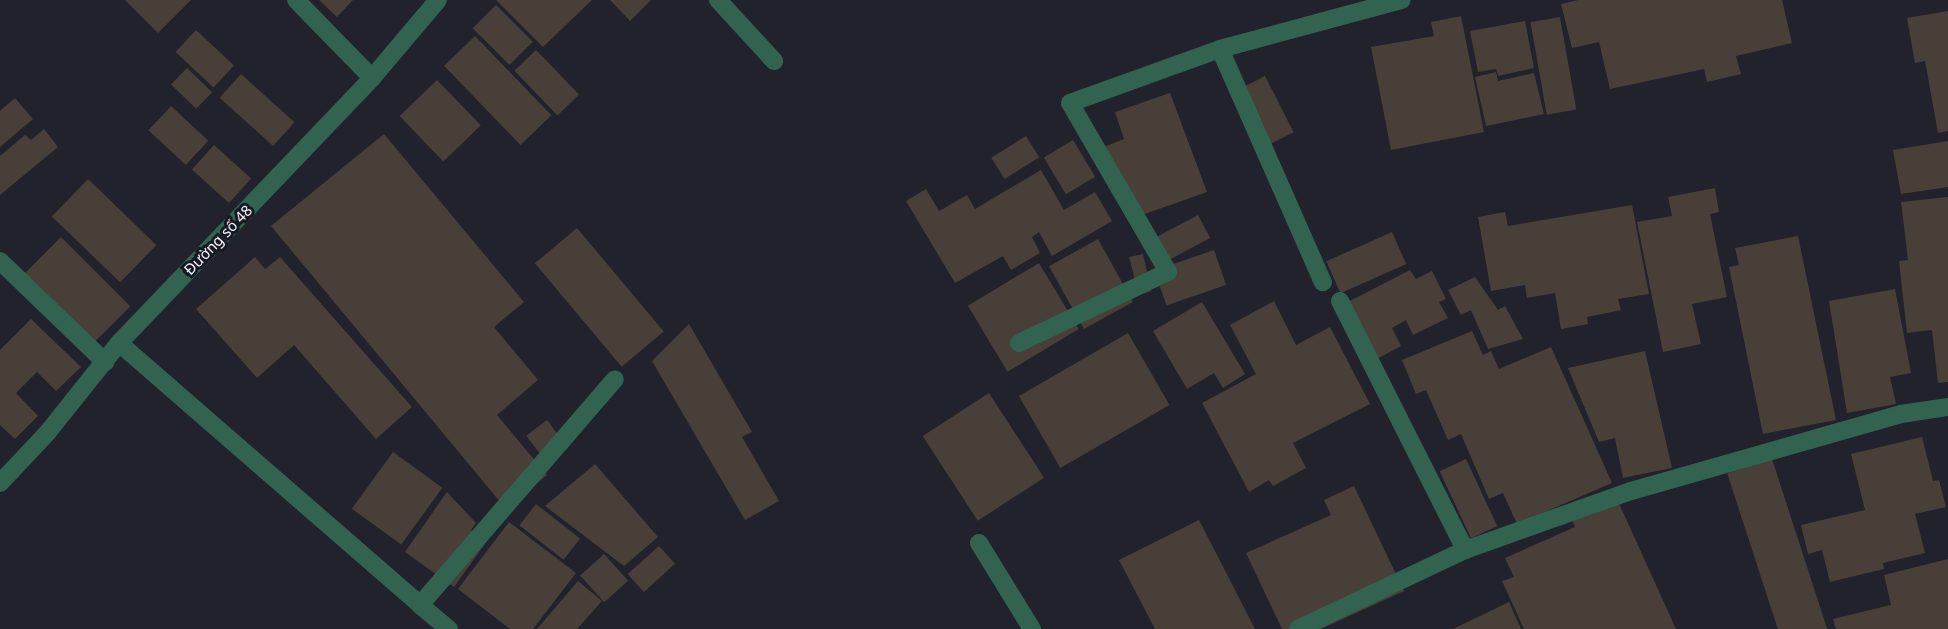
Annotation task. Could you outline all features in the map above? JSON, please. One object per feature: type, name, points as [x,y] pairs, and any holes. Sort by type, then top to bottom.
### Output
[{"type":"street","points":[[297,0],[372,78]]},
{"type":"street","name":"Đường số 48","points":[[0,483],[48,432],[119,343],[372,78],[438,0]]},
{"type":"street","points":[[718,0],[774,61]]},
{"type":"street","points":[[1019,343],[1168,272],[1070,103],[1220,49],[1402,0]]},
{"type":"street","points":[[1220,49],[1323,282]]},
{"type":"street","points":[[0,261],[105,362]]},
{"type":"street","points":[[1340,301],[1466,550]]},
{"type":"street","points":[[119,343],[449,629]]},
{"type":"street","points":[[420,604],[615,379]]},
{"type":"street","points":[[1298,629],[1466,550],[1631,491],[1901,414],[1948,407]]},
{"type":"street","points":[[979,543],[1032,629]]},
{"type":"building","points":[[125,0],[191,0],[158,33]]},
{"type":"building","points":[[319,0],[353,0],[337,17]]},
{"type":"building","points":[[496,0],[592,0],[543,47]]},
{"type":"building","points":[[610,0],[651,0],[630,21]]},
{"type":"building","points":[[1578,0],[1782,0],[1792,43],[1736,56],[1741,74],[1707,82],[1704,69],[1610,89],[1599,42],[1572,48],[1561,4]]},
{"type":"building","points":[[496,5],[533,42],[509,65],[473,28]]},
{"type":"building","points":[[1948,11],[1948,131],[1938,133],[1925,61],[1915,63],[1907,18]]},
{"type":"building","points":[[1461,16],[1484,132],[1391,150],[1371,47],[1434,36],[1431,22]]},
{"type":"building","points":[[1560,17],[1576,110],[1547,115],[1530,22]]},
{"type":"building","points":[[1525,21],[1534,68],[1498,76],[1496,69],[1478,72],[1470,31]]},
{"type":"building","points":[[196,30],[234,65],[214,87],[176,52]]},
{"type":"building","points":[[475,36],[551,115],[520,145],[444,66]]},
{"type":"building","points":[[536,50],[579,95],[557,115],[514,71]]},
{"type":"building","points":[[187,68],[212,92],[196,109],[171,85]]},
{"type":"building","points":[[1496,72],[1498,81],[1534,73],[1544,114],[1486,126],[1475,77]]},
{"type":"building","points":[[241,74],[295,122],[273,146],[220,98]]},
{"type":"building","points":[[1265,76],[1294,132],[1262,148],[1234,92]]},
{"type":"building","points":[[437,80],[481,125],[443,161],[400,116]]},
{"type":"building","points":[[1170,93],[1207,192],[1128,220],[1101,148],[1124,139],[1115,112]]},
{"type":"building","points":[[15,98],[33,119],[0,147],[0,111]]},
{"type":"building","points":[[171,106],[208,141],[186,165],[148,130]]},
{"type":"building","points":[[44,129],[58,147],[0,195],[0,156],[25,135],[31,140]]},
{"type":"building","points":[[384,134],[524,302],[494,327],[538,380],[497,415],[547,475],[506,509],[271,226]]},
{"type":"building","points":[[1026,136],[1039,157],[1004,179],[991,158]]},
{"type":"building","points":[[1073,140],[1095,177],[1066,194],[1044,158]]},
{"type":"building","points":[[1948,141],[1948,187],[1901,194],[1893,150]]},
{"type":"building","points":[[214,145],[251,178],[229,203],[192,170]]},
{"type":"building","points":[[1041,170],[1064,210],[1095,192],[1112,221],[1052,256],[1039,232],[1032,237],[1040,253],[1011,270],[1003,256],[955,283],[906,201],[926,189],[939,211],[967,195],[975,209]]},
{"type":"building","points":[[88,179],[156,245],[120,282],[52,216]]},
{"type":"building","points":[[1715,188],[1719,212],[1710,214],[1727,297],[1692,304],[1701,344],[1663,352],[1637,222],[1672,216],[1668,197]]},
{"type":"building","points":[[1948,197],[1948,382],[1938,383],[1932,330],[1907,333],[1899,261],[1908,260],[1901,202]]},
{"type":"building","points":[[1632,205],[1649,294],[1618,299],[1621,310],[1587,317],[1588,324],[1561,329],[1555,293],[1527,298],[1525,285],[1491,291],[1478,217],[1505,212],[1508,226]]},
{"type":"building","points":[[1198,215],[1210,238],[1169,260],[1157,237]]},
{"type":"building","points":[[577,228],[664,331],[622,367],[535,263]]},
{"type":"building","points":[[1392,232],[1406,264],[1340,293],[1326,261]]},
{"type":"building","points":[[1798,236],[1836,420],[1763,434],[1729,267],[1739,265],[1735,248]]},
{"type":"building","points":[[61,237],[130,306],[92,344],[23,275]]},
{"type":"building","points":[[1098,239],[1133,302],[1084,329],[1049,266]]},
{"type":"building","points":[[1214,250],[1226,285],[1166,305],[1154,271]]},
{"type":"building","points":[[1143,254],[1151,291],[1139,295],[1129,257]]},
{"type":"building","points":[[255,257],[265,269],[280,257],[412,407],[376,439],[294,345],[257,378],[196,309]]},
{"type":"building","points":[[1039,263],[1079,329],[1008,372],[968,306]]},
{"type":"building","points":[[1410,270],[1416,279],[1432,271],[1446,299],[1439,302],[1448,318],[1413,335],[1406,320],[1392,328],[1401,346],[1375,360],[1346,303]]},
{"type":"building","points":[[1475,277],[1498,310],[1505,306],[1523,339],[1488,349],[1471,310],[1461,315],[1448,290]]},
{"type":"building","points":[[1895,289],[1911,373],[1890,377],[1896,404],[1847,413],[1829,301]]},
{"type":"building","points":[[1274,301],[1296,345],[1330,327],[1370,404],[1293,443],[1306,468],[1273,486],[1269,480],[1249,492],[1202,403],[1256,374],[1230,325]]},
{"type":"building","points":[[1202,302],[1245,374],[1223,388],[1214,373],[1187,389],[1153,331]]},
{"type":"building","points":[[31,319],[81,367],[56,391],[37,372],[16,393],[38,416],[15,439],[0,425],[0,350]]},
{"type":"building","points":[[689,324],[752,432],[742,437],[779,501],[745,520],[652,361]]},
{"type":"building","points":[[1472,331],[1483,355],[1491,351],[1499,369],[1551,347],[1612,483],[1517,524],[1503,493],[1489,499],[1461,434],[1448,440],[1426,390],[1416,394],[1402,360]]},
{"type":"building","points":[[1128,333],[1170,405],[1060,468],[1019,396]]},
{"type":"building","points":[[1645,351],[1672,468],[1623,478],[1615,438],[1599,442],[1568,368]]},
{"type":"building","points":[[989,393],[1044,478],[978,521],[923,436]]},
{"type":"building","points":[[547,420],[568,448],[547,464],[526,436]]},
{"type":"building","points":[[1922,437],[1933,481],[1939,480],[1946,507],[1915,514],[1925,553],[1883,563],[1884,569],[1830,582],[1822,550],[1808,554],[1801,525],[1865,510],[1851,454]]},
{"type":"building","points":[[393,452],[442,488],[401,544],[352,509]]},
{"type":"building","points":[[1466,459],[1497,526],[1471,538],[1440,471]]},
{"type":"building","points":[[1772,459],[1827,629],[1778,629],[1727,474]]},
{"type":"building","points":[[595,464],[658,537],[624,566],[545,506]]},
{"type":"building","points":[[1354,486],[1404,591],[1321,629],[1282,629],[1246,553],[1331,515],[1324,500]]},
{"type":"building","points":[[447,492],[476,523],[471,530],[487,541],[454,587],[405,552]]},
{"type":"building","points":[[1617,499],[1676,629],[1524,629],[1502,581],[1514,577],[1505,558],[1575,527],[1572,519]]},
{"type":"building","points":[[536,504],[580,538],[564,560],[519,525]]},
{"type":"building","points":[[1199,520],[1255,629],[1155,629],[1119,560]]},
{"type":"building","points":[[509,522],[576,573],[533,629],[510,629],[458,589]]},
{"type":"building","points":[[659,546],[675,564],[644,592],[628,574]]},
{"type":"building","points":[[604,554],[628,581],[604,602],[580,575]]},
{"type":"building","points":[[1948,559],[1948,629],[1836,629],[1833,619],[1891,605],[1884,575]]},
{"type":"building","points":[[578,581],[602,601],[577,629],[537,629]]},
{"type":"building","points":[[1509,602],[1521,629],[1453,629]]}]
